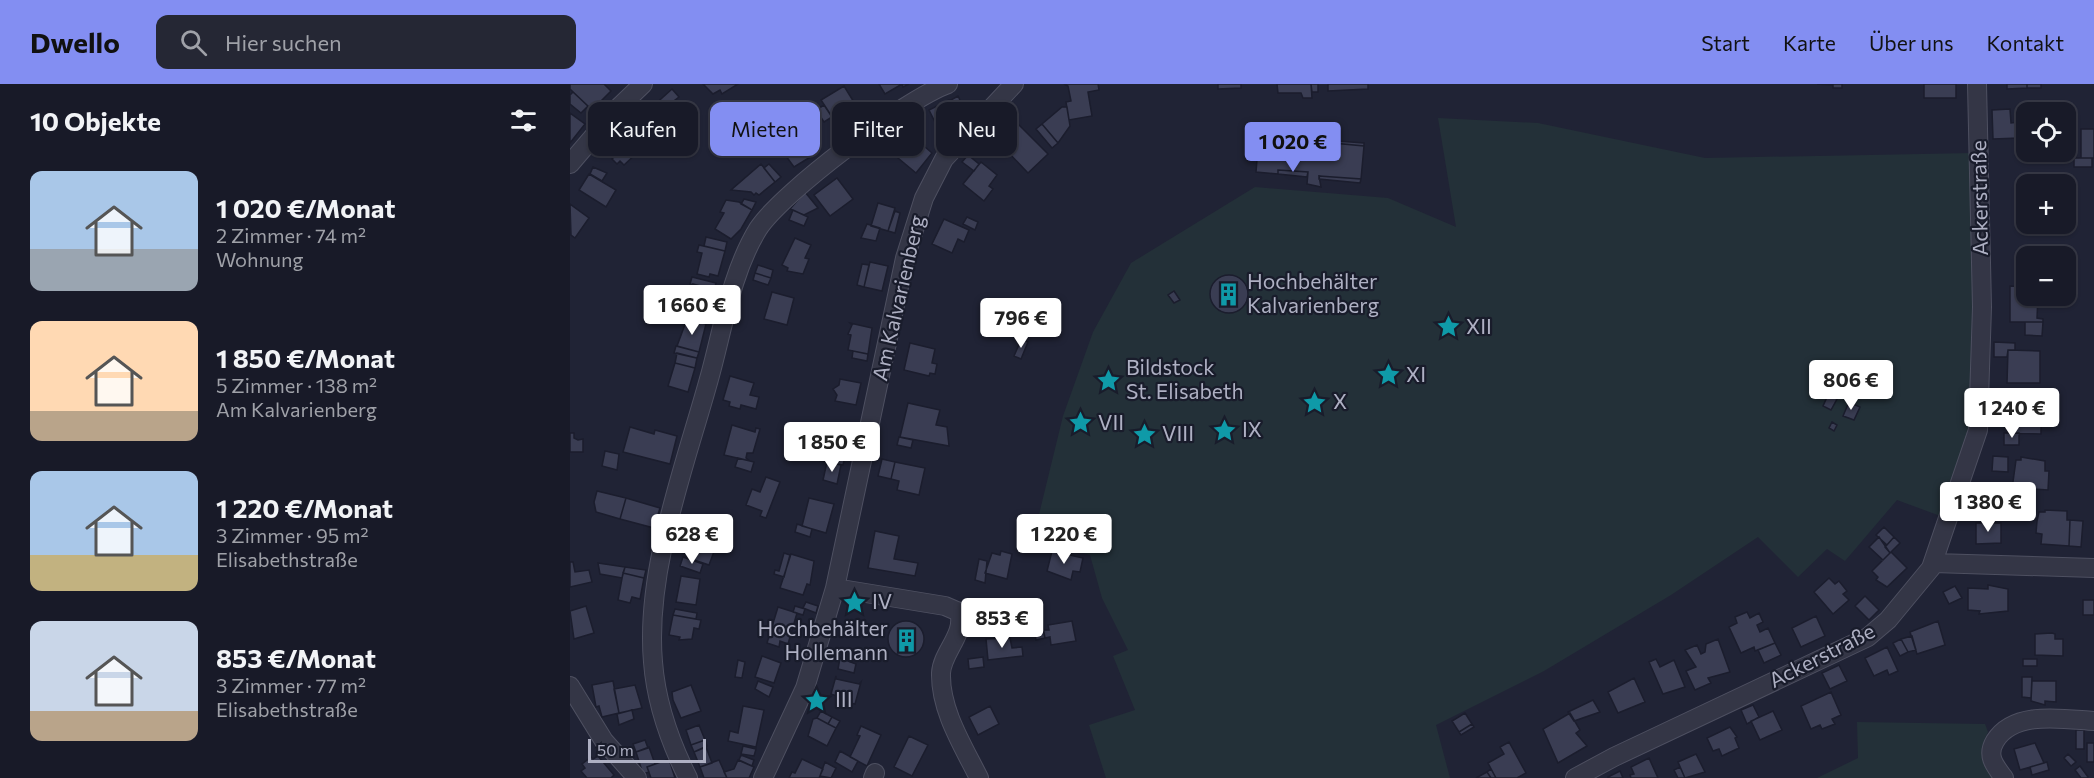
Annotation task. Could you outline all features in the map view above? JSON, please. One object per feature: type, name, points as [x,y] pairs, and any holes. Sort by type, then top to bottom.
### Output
[{"type":"street","points":[[570,164],[616,110],[643,84]]},
{"type":"street","points":[[688,778],[665,723],[658,695],[653,663],[652,627],[661,555],[738,271],[759,227],[783,199],[917,99],[948,84]]},
{"type":"street","name":"Am Kalvarienberg","points":[[763,778],[805,688],[835,588],[898,290],[918,213],[930,182],[944,159],[1014,84]]},
{"type":"street","name":"Ackerstraße","points":[[1575,778],[1624,752],[1868,637],[1905,601],[1934,563],[1979,420],[1982,307],[1977,84]]},
{"type":"street","points":[[1934,563],[2094,568]]},
{"type":"street","points":[[835,588],[945,606],[959,612],[959,628],[944,661],[941,681],[952,724],[979,778]]},
{"type":"street","points":[[570,686],[604,741],[637,778]]},
{"type":"street","points":[[2004,778],[1992,762],[1990,750],[2006,729],[2032,719],[2094,721]]},
{"type":"shaded area","points":[[1438,118],[1538,123],[1705,158],[1973,153],[1972,424],[1943,517],[1897,500],[1845,561],[1827,549],[1798,577],[1758,537],[1671,595],[1544,671],[1436,725],[1450,778],[1106,778],[1089,725],[1135,710],[1113,656],[1128,650],[1102,598],[1090,555],[1033,539],[1063,416],[1093,332],[1131,263],[1255,187],[1388,198],[1456,227]]},
{"type":"shaded area","points":[[1857,722],[1985,724],[1988,732],[1983,745],[1984,756],[1996,778],[1817,778],[1858,758]]},
{"type":"building","points":[[570,84],[604,84],[611,91],[600,102],[588,102],[588,106],[570,89]]},
{"type":"building","points":[[703,84],[738,84],[722,94],[720,90],[713,94]]},
{"type":"building","points":[[879,84],[902,84],[885,94]]},
{"type":"building","points":[[1064,84],[1098,84],[1099,90],[1088,92],[1092,116],[1069,120],[1066,102],[1071,101],[1068,86]]},
{"type":"building","points":[[1218,84],[1241,84],[1241,88],[1218,89]]},
{"type":"building","points":[[1277,84],[1311,84],[1312,98],[1303,98],[1301,93],[1278,93]]},
{"type":"building","points":[[1311,84],[1318,84],[1318,92],[1312,92]]},
{"type":"building","points":[[1328,84],[1368,84],[1368,89],[1328,91]]},
{"type":"building","points":[[1817,84],[1842,84],[1842,88],[1833,88],[1833,85]]},
{"type":"building","points":[[1924,84],[1956,84],[1956,98],[1924,98]]},
{"type":"building","points":[[2007,84],[2027,84],[2027,88],[2007,89]]},
{"type":"building","points":[[2027,84],[2041,84],[2041,88],[2027,88]]},
{"type":"building","points":[[844,86],[854,102],[832,102],[832,117],[821,100]]},
{"type":"building","points":[[672,89],[679,97],[675,100],[677,102],[658,102]]},
{"type":"building","points":[[573,92],[588,106],[581,113],[570,104],[570,95]]},
{"type":"building","points":[[958,96],[961,102],[950,102]]},
{"type":"building","points":[[824,105],[832,117],[824,122],[820,116],[820,108]]},
{"type":"building","points":[[936,106],[936,124],[929,110]]},
{"type":"building","points":[[1062,107],[1067,107],[1070,126],[1058,143],[1042,124]]},
{"type":"building","points":[[2010,109],[2011,123],[2016,122],[2016,138],[1993,139],[1992,110]]},
{"type":"building","points":[[570,113],[585,124],[570,143]]},
{"type":"building","points":[[1017,123],[1048,154],[1028,173],[1012,156],[1017,156]]},
{"type":"building","points":[[1042,124],[1058,143],[1052,148],[1036,129]]},
{"type":"building","points":[[2081,129],[2094,129],[2094,158],[2081,158]]},
{"type":"building","points":[[1311,139],[1364,143],[1364,146],[1311,141]]},
{"type":"building","points":[[1280,140],[1311,143],[1311,147],[1279,144]]},
{"type":"building","points":[[1311,141],[1364,146],[1361,179],[1319,176],[1321,187],[1307,184],[1308,172],[1278,170],[1278,174],[1256,172],[1258,147],[1269,148],[1269,145],[1279,144],[1311,147]]},
{"type":"building","points":[[924,146],[932,153],[916,173],[898,158],[900,156],[924,156]]},
{"type":"building","points":[[615,156],[634,156],[624,165],[620,161],[617,164],[612,159]]},
{"type":"building","points":[[786,156],[812,156],[794,167]]},
{"type":"building","points":[[969,156],[979,164],[974,171],[962,162]]},
{"type":"building","points":[[2076,158],[2092,158],[2092,167],[2074,167]]},
{"type":"building","points":[[981,162],[997,175],[989,186],[993,189],[984,201],[963,184]]},
{"type":"building","points":[[761,164],[775,182],[759,195],[731,190]]},
{"type":"building","points":[[769,164],[781,177],[775,182],[764,168]]},
{"type":"building","points":[[593,167],[607,173],[602,181],[590,174]]},
{"type":"building","points":[[1278,170],[1308,172],[1307,177],[1278,174]]},
{"type":"building","points":[[589,174],[616,190],[606,207],[579,190]]},
{"type":"building","points":[[1319,176],[1361,179],[1360,183],[1319,179]]},
{"type":"building","points":[[837,178],[853,199],[830,216],[814,195]]},
{"type":"building","points":[[805,192],[818,208],[804,215],[790,209]]},
{"type":"building","points":[[744,199],[756,202],[752,210],[741,204]]},
{"type":"building","points":[[726,200],[739,202],[752,210],[741,229],[731,239],[715,229],[724,213],[720,212]]},
{"type":"building","points":[[878,203],[895,208],[888,231],[871,226]]},
{"type":"building","points":[[570,204],[589,218],[575,238],[571,235]]},
{"type":"building","points":[[793,210],[808,217],[804,226],[789,220]]},
{"type":"building","points":[[895,211],[900,213],[895,233],[888,231]]},
{"type":"building","points":[[967,217],[978,222],[975,230],[963,224]]},
{"type":"building","points":[[944,219],[969,230],[964,242],[958,239],[952,253],[932,244]]},
{"type":"building","points":[[867,224],[880,228],[876,241],[861,238]]},
{"type":"building","points":[[706,237],[727,242],[725,251],[704,246]]},
{"type":"building","points":[[795,238],[811,245],[805,258],[809,259],[803,274],[787,271],[788,268],[782,265]]},
{"type":"building","points":[[699,245],[725,251],[718,276],[710,274],[709,277],[697,274],[702,253],[697,252]]},
{"type":"building","points":[[870,262],[888,266],[882,291],[864,287]]},
{"type":"building","points":[[862,264],[869,265],[864,287],[857,285]]},
{"type":"building","points":[[758,265],[773,270],[771,278],[755,273]]},
{"type":"building","points":[[755,273],[771,278],[768,285],[753,280]]},
{"type":"building","name":"Hochbehälter Kalvarienberg","points":[[1229,275],[1243,280],[1248,294],[1243,308],[1229,313],[1215,308],[1210,294],[1215,280]]},
{"type":"building","points":[[692,277],[716,283],[714,290],[690,284]]},
{"type":"building","points":[[693,284],[715,290],[710,311],[702,308],[701,312],[687,308]]},
{"type":"building","points":[[2010,286],[2016,286],[2016,306],[2038,306],[2037,318],[2043,319],[2043,322],[2010,322]]},
{"type":"building","points":[[1174,291],[1180,300],[1174,303],[1168,295]]},
{"type":"building","points":[[772,292],[794,298],[787,325],[764,319]]},
{"type":"building","points":[[687,319],[706,324],[699,352],[677,346]]},
{"type":"building","points":[[2025,322],[2043,322],[2042,336],[2025,335]]},
{"type":"building","points":[[850,323],[872,328],[868,354],[848,350],[851,335],[848,334],[852,325]]},
{"type":"building","points":[[1021,340],[1028,342],[1021,359],[1014,356]]},
{"type":"building","points":[[1994,342],[2015,343],[2015,350],[2008,350],[2007,357],[1994,357]]},
{"type":"building","points":[[910,343],[935,349],[932,363],[937,364],[935,374],[930,373],[929,376],[904,370]]},
{"type":"building","points":[[676,346],[699,352],[697,358],[674,353]]},
{"type":"building","points":[[2008,350],[2040,351],[2040,383],[2007,383]]},
{"type":"building","points":[[853,351],[868,354],[867,361],[852,358]]},
{"type":"building","points":[[677,353],[697,358],[695,368],[675,363]]},
{"type":"building","points":[[675,363],[695,368],[688,392],[668,386]]},
{"type":"building","points":[[730,376],[754,383],[750,395],[759,397],[756,409],[741,405],[740,409],[729,406],[730,402],[723,400]]},
{"type":"building","points":[[840,379],[861,383],[856,405],[835,401],[837,395],[833,389],[839,385]]},
{"type":"building","points":[[1828,395],[1837,399],[1831,410],[1823,406]]},
{"type":"building","points":[[2007,398],[2035,398],[2034,418],[2041,418],[2041,434],[2008,433]]},
{"type":"building","points":[[1849,402],[1860,407],[1854,420],[1843,416]]},
{"type":"building","points":[[908,403],[940,410],[936,425],[947,427],[949,446],[900,437]]},
{"type":"building","points":[[1832,422],[1837,425],[1834,431],[1829,428]]},
{"type":"building","points":[[732,425],[755,432],[756,428],[760,429],[753,453],[747,453],[746,458],[750,461],[724,455]]},
{"type":"building","points":[[630,427],[654,434],[655,430],[677,436],[670,464],[623,452]]},
{"type":"building","points":[[827,429],[850,434],[843,465],[820,461]]},
{"type":"building","points":[[570,433],[574,433],[574,438],[578,440],[583,439],[583,452],[570,452]]},
{"type":"building","points":[[2004,433],[2019,433],[2019,445],[2004,445]]},
{"type":"building","points":[[899,437],[913,440],[911,448],[897,445]]},
{"type":"building","points":[[605,451],[619,454],[617,470],[602,466]]},
{"type":"building","points":[[1993,456],[2008,457],[2008,472],[1992,471]]},
{"type":"building","points":[[2021,457],[2045,461],[2045,471],[2049,471],[2048,490],[2034,489],[2034,493],[2012,489],[2016,460],[2021,460]]},
{"type":"building","points":[[738,458],[754,462],[751,472],[735,467]]},
{"type":"building","points":[[882,459],[895,462],[891,479],[878,476]]},
{"type":"building","points":[[827,462],[841,465],[837,484],[823,480]]},
{"type":"building","points":[[895,462],[925,468],[919,495],[897,490],[899,481],[891,479]]},
{"type":"building","points":[[766,477],[780,482],[766,518],[760,516],[762,511],[746,505],[752,489],[760,492]]},
{"type":"building","points":[[597,491],[626,498],[620,519],[596,512],[594,502]]},
{"type":"building","points":[[626,498],[660,508],[654,528],[620,519]]},
{"type":"building","points":[[809,498],[834,504],[826,533],[802,526]]},
{"type":"building","points":[[2045,510],[2067,511],[2067,520],[2070,520],[2069,546],[2041,544],[2042,534],[2036,533],[2037,521],[2039,512],[2045,512]]},
{"type":"building","points":[[2070,520],[2083,521],[2081,547],[2069,546]]},
{"type":"building","points":[[1976,523],[2001,523],[2001,543],[1976,544]]},
{"type":"building","points":[[797,524],[812,529],[810,537],[795,532]]},
{"type":"building","points":[[1884,527],[1894,537],[1887,545],[1876,535]]},
{"type":"building","points":[[698,529],[711,534],[707,546],[715,549],[709,565],[688,558]]},
{"type":"building","points":[[875,531],[899,536],[894,559],[918,563],[915,576],[868,568]]},
{"type":"building","points":[[1879,537],[1890,553],[1883,560],[1869,547]]},
{"type":"building","points":[[1894,537],[1900,543],[1890,553],[1885,547]]},
{"type":"building","points":[[1001,551],[1012,554],[1007,579],[985,573],[992,553],[1000,555]]},
{"type":"building","points":[[1052,551],[1083,558],[1080,572],[1073,571],[1071,580],[1047,571]]},
{"type":"building","points":[[1891,552],[1907,568],[1887,587],[1876,580],[1878,577],[1872,571]]},
{"type":"building","points":[[784,553],[790,555],[784,577],[774,574],[775,570],[779,571]]},
{"type":"building","points":[[791,554],[814,561],[810,585],[807,584],[803,595],[780,588]]},
{"type":"building","points":[[683,557],[703,564],[700,573],[680,566]]},
{"type":"building","points":[[979,559],[987,561],[985,583],[975,580]]},
{"type":"building","points":[[570,562],[573,562],[575,572],[589,570],[592,582],[570,587]]},
{"type":"building","points":[[598,563],[625,567],[622,578],[600,574]]},
{"type":"building","points":[[625,567],[646,570],[644,578],[623,573]]},
{"type":"building","points":[[623,573],[644,578],[640,599],[632,597],[630,603],[618,600]]},
{"type":"building","points":[[681,576],[700,579],[696,605],[676,602]]},
{"type":"building","points":[[1829,578],[1835,584],[1839,581],[1847,591],[1843,594],[1849,600],[1833,614],[1814,592]]},
{"type":"building","points":[[1988,585],[2008,589],[2008,611],[1979,614],[1980,611],[1968,610],[1968,588],[1988,589]]},
{"type":"building","points":[[1955,586],[1962,598],[1949,604],[1943,592]]},
{"type":"building","points":[[1865,596],[1879,610],[1869,620],[1855,606]]},
{"type":"building","points":[[2083,600],[2094,600],[2094,615],[2083,615]]},
{"type":"building","points":[[806,602],[818,606],[816,613],[803,608]]},
{"type":"building","points":[[586,606],[594,633],[574,639],[570,611]]},
{"type":"building","points":[[795,606],[805,609],[803,615],[793,612]]},
{"type":"building","points":[[778,607],[797,613],[788,644],[780,641],[779,647],[767,643]]},
{"type":"building","points":[[675,609],[697,613],[696,619],[673,615]]},
{"type":"building","points":[[1747,612],[1750,618],[1759,613],[1763,622],[1757,625],[1760,632],[1768,628],[1775,643],[1755,651],[1754,647],[1741,653],[1729,627],[1737,623],[1735,617]]},
{"type":"building","points":[[673,615],[701,620],[699,629],[694,628],[692,639],[679,640],[680,637],[669,635]]},
{"type":"building","points":[[1816,616],[1825,636],[1801,647],[1792,628]]},
{"type":"building","name":"Hochbehälter Hollemann","points":[[906,621],[918,627],[924,639],[918,651],[906,657],[894,651],[888,639],[894,627]]},
{"type":"building","points":[[1072,621],[1076,641],[1051,645],[1050,637],[1045,638],[1043,630],[1049,630],[1048,625]]},
{"type":"building","points":[[1938,621],[1945,645],[1917,654],[1910,632]]},
{"type":"building","points":[[1033,622],[1042,622],[1045,638],[1036,640]]},
{"type":"building","points":[[2035,634],[2055,634],[2055,639],[2063,639],[2063,656],[2035,655]]},
{"type":"building","points":[[1912,636],[1916,650],[1908,652],[1901,639]]},
{"type":"building","points":[[1010,638],[1012,648],[1022,647],[1023,656],[988,660],[986,639]]},
{"type":"building","points":[[1718,639],[1730,672],[1708,678],[1711,683],[1695,690],[1686,671],[1696,667],[1685,650],[1697,645],[1701,654],[1705,652],[1706,644]]},
{"type":"building","points":[[1901,639],[1908,652],[1900,656],[1893,643]]},
{"type":"building","points":[[1775,643],[1781,655],[1764,663],[1758,650]]},
{"type":"building","points":[[1887,647],[1898,671],[1889,675],[1887,670],[1874,676],[1865,658]]},
{"type":"building","points":[[762,656],[781,663],[774,683],[755,677]]},
{"type":"building","points":[[983,657],[984,667],[969,669],[968,659]]},
{"type":"building","points":[[840,658],[856,664],[854,673],[838,669]]},
{"type":"building","points":[[1656,659],[1660,667],[1674,660],[1685,687],[1663,694],[1649,662]]},
{"type":"building","points":[[2023,659],[2037,659],[2037,666],[2023,666]]},
{"type":"building","points":[[738,660],[745,662],[742,678],[735,677]]},
{"type":"building","points":[[1839,665],[1847,681],[1830,689],[1822,673]]},
{"type":"building","points":[[836,676],[836,679],[859,684],[861,682],[855,704],[837,700],[837,696],[831,694]]},
{"type":"building","points":[[2022,677],[2032,677],[2031,698],[2022,697]]},
{"type":"building","points":[[1634,678],[1645,702],[1618,713],[1608,692]]},
{"type":"building","points":[[613,681],[619,713],[602,717],[599,706],[596,707],[592,685]]},
{"type":"building","points":[[758,681],[773,687],[769,697],[755,689]]},
{"type":"building","points":[[2032,681],[2056,681],[2056,702],[2045,701],[2045,705],[2031,701]]},
{"type":"building","points":[[635,685],[642,708],[619,713],[614,689]]},
{"type":"building","points":[[691,685],[701,711],[681,718],[672,692]]},
{"type":"building","points":[[1831,692],[1841,715],[1832,719],[1835,724],[1822,729],[1820,725],[1811,729],[1801,706]]},
{"type":"building","points":[[1593,700],[1600,712],[1574,721],[1568,712]]},
{"type":"building","points":[[1753,705],[1759,717],[1747,724],[1741,710]]},
{"type":"building","points":[[743,706],[764,710],[756,747],[728,741],[730,731],[738,733]]},
{"type":"building","points":[[990,706],[999,724],[978,735],[969,717]]},
{"type":"building","points":[[632,710],[634,719],[619,725],[617,714]]},
{"type":"building","points":[[821,711],[832,717],[828,724],[817,718]]},
{"type":"building","points":[[1773,711],[1782,730],[1760,740],[1751,721]]},
{"type":"building","points":[[1465,713],[1472,724],[1459,732],[1452,721]]},
{"type":"building","points":[[1570,713],[1580,730],[1576,733],[1587,746],[1558,763],[1543,729]]},
{"type":"building","points":[[832,717],[840,721],[836,728],[828,724]]},
{"type":"building","points":[[817,718],[836,728],[827,746],[808,736],[813,719]]},
{"type":"building","points":[[1472,724],[1474,727],[1461,735],[1459,732]]},
{"type":"building","points":[[699,725],[705,740],[691,745],[686,730]]},
{"type":"building","points":[[861,726],[881,735],[867,766],[850,757],[860,736],[857,735]]},
{"type":"building","points":[[1730,727],[1737,737],[1735,738],[1739,748],[1722,756],[1719,749],[1713,751],[1707,738]]},
{"type":"building","points":[[2076,730],[2084,730],[2084,749],[2076,749]]},
{"type":"building","points":[[909,736],[928,745],[912,776],[894,767]]},
{"type":"building","points":[[645,740],[648,748],[636,752],[633,744]]},
{"type":"building","points":[[705,740],[707,746],[694,752],[691,745]]},
{"type":"building","points":[[1509,742],[1526,773],[1517,778],[1496,778],[1488,763],[1504,754],[1500,747]]},
{"type":"building","points":[[2035,743],[2044,763],[2020,770],[2014,749]]},
{"type":"building","points":[[2087,743],[2094,743],[2094,762],[2087,762]]},
{"type":"building","points":[[743,746],[756,749],[754,756],[741,754]]},
{"type":"building","points":[[649,747],[655,764],[647,767],[649,772],[643,774],[636,752]]},
{"type":"building","points":[[706,747],[712,763],[700,767],[694,752]]},
{"type":"building","points":[[840,751],[858,761],[852,772],[835,762]]},
{"type":"building","points":[[1696,754],[1705,772],[1685,778],[1678,762]]},
{"type":"building","points":[[2068,754],[2076,762],[2071,766],[2064,758]]},
{"type":"building","points":[[741,755],[754,760],[752,766],[739,760]]},
{"type":"building","points":[[598,756],[614,775],[611,778],[587,778],[581,771],[585,768],[582,764],[591,757],[593,759]]},
{"type":"building","points":[[1649,758],[1658,778],[1631,778],[1630,775],[1634,774],[1631,767]]},
{"type":"building","points":[[669,759],[675,778],[651,778],[647,767]]},
{"type":"building","points":[[802,759],[823,769],[819,778],[789,778],[792,772],[795,773]]},
{"type":"building","points":[[719,760],[727,778],[704,778],[700,767]]},
{"type":"building","points":[[738,760],[754,767],[749,778],[727,778],[724,772],[734,769]]},
{"type":"building","points":[[825,762],[836,768],[831,778],[820,776]]},
{"type":"building","points":[[2047,762],[2049,770],[2032,775],[2030,767]]},
{"type":"building","points":[[2080,766],[2087,778],[2081,778],[2075,770]]},
{"type":"building","points":[[1680,767],[1685,778],[1678,778],[1674,770]]},
{"type":"building","points":[[1491,769],[1496,778],[1491,778],[1487,772]]},
{"type":"building","points":[[1620,771],[1623,778],[1608,778],[1608,777]]},
{"type":"building","points":[[1487,772],[1491,778],[1476,778]]},
{"type":"place","name":"Hochbehälter Kalvarienberg","points":[[1229,294]]},
{"type":"place","name":"XII","points":[[1448,327]]},
{"type":"place","name":"XI","points":[[1388,375]]},
{"type":"place","name":"Bildstock St. Elisabeth","points":[[1108,380]]},
{"type":"place","name":"X","points":[[1315,402]]},
{"type":"place","name":"VII","points":[[1080,423]]},
{"type":"place","name":"IX","points":[[1224,430]]},
{"type":"place","name":"VIII","points":[[1144,434]]},
{"type":"place","name":"IV","points":[[854,602]]},
{"type":"place","name":"Hochbehälter Hollemann","points":[[906,641]]},
{"type":"place","name":"III","points":[[817,700]]}]
